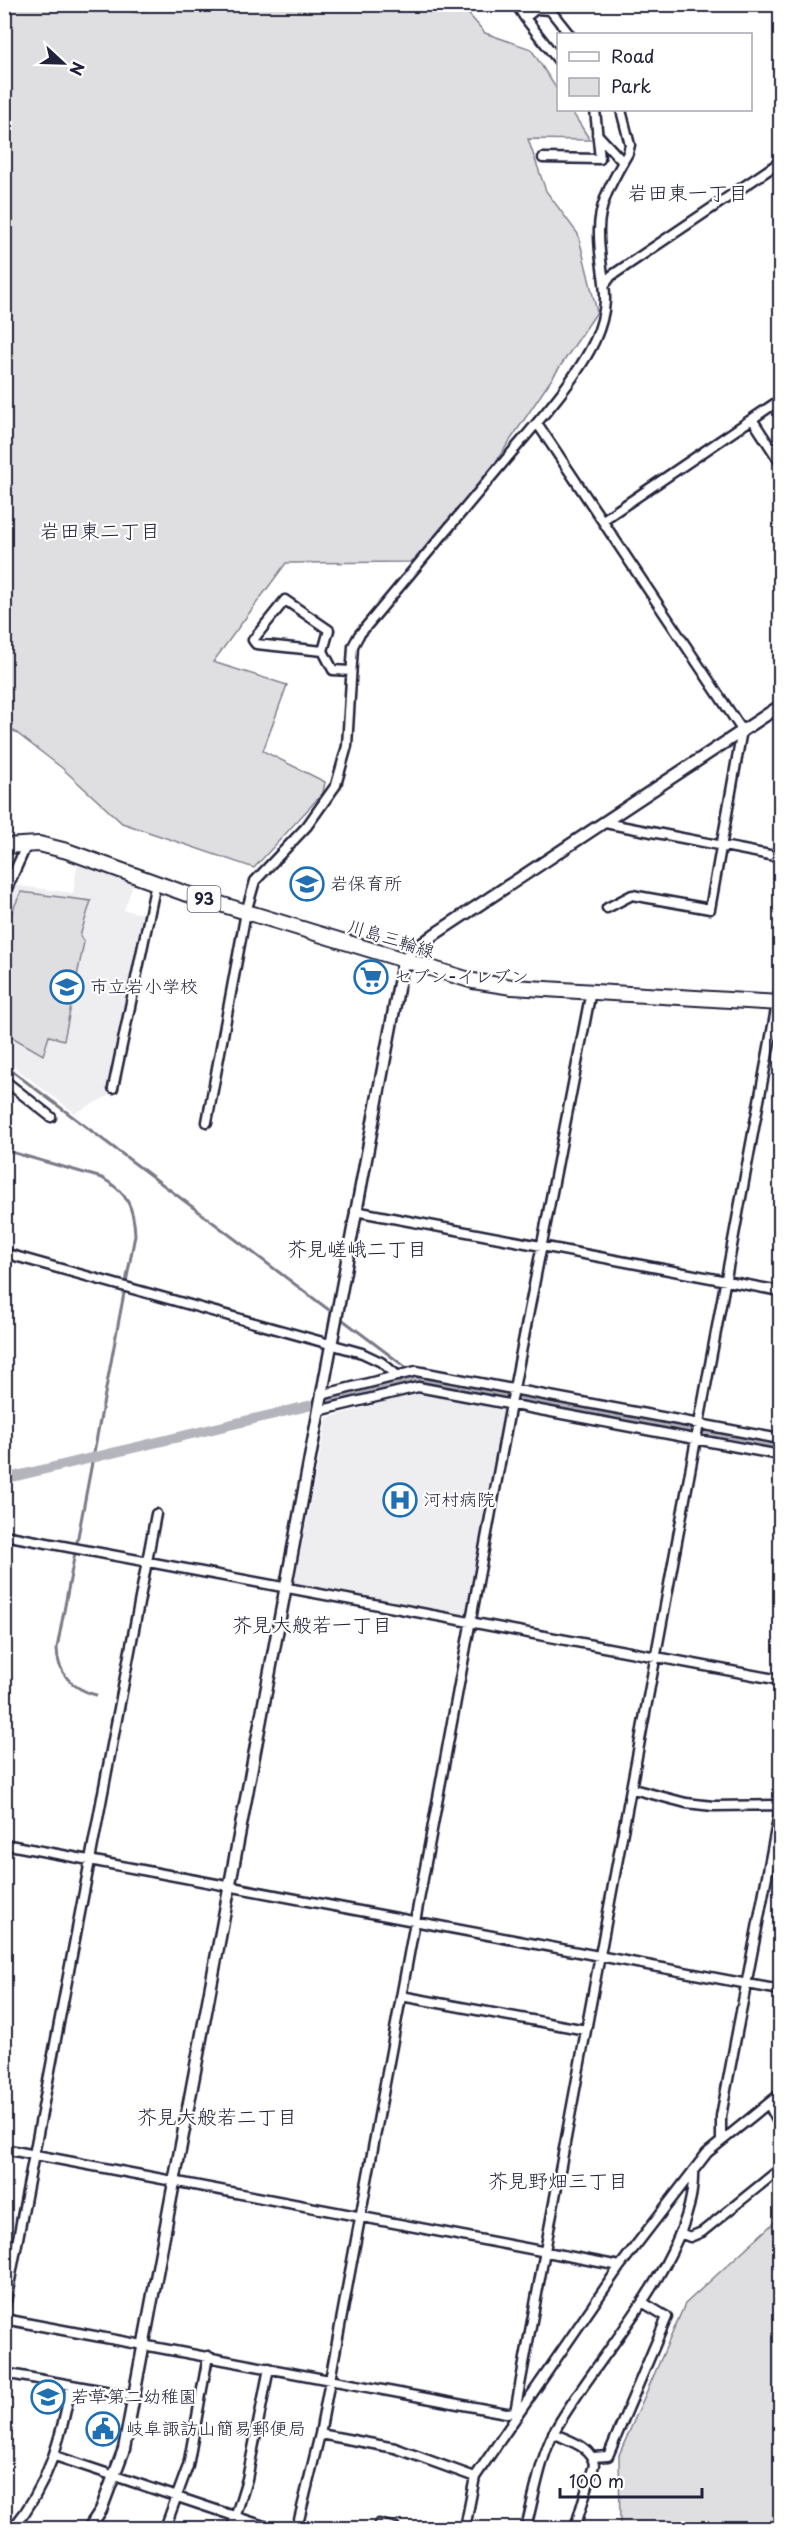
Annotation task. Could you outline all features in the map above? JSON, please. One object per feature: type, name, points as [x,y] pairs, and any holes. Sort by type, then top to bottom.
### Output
[{"type":"main road","name":"川島三輪線","points":[[4,846],[27,844],[67,851],[246,912],[403,962],[473,981],[512,987],[779,1002]]},
{"type":"street","points":[[516,4],[557,59]]},
{"type":"street","points":[[525,18],[536,9],[550,10],[560,4]]},
{"type":"street","points":[[550,10],[568,33]]},
{"type":"street","points":[[543,158],[600,159],[595,111]]},
{"type":"street","points":[[207,1122],[246,912],[255,881],[307,826],[336,785],[347,746],[353,646],[359,635],[537,423],[594,342],[602,320],[606,283],[600,268],[598,231],[604,201],[630,145],[621,111]]},
{"type":"street","points":[[597,134],[623,162]]},
{"type":"street","points":[[606,283],[611,276],[780,162]]},
{"type":"street","points":[[603,520],[780,400]]},
{"type":"street","points":[[752,419],[780,462]]},
{"type":"street","points":[[537,423],[742,730],[710,909],[632,895],[607,908]]},
{"type":"street","points":[[323,651],[256,644],[253,640],[285,600],[328,630],[323,651],[333,670],[351,671]]},
{"type":"street","points":[[89,2529],[115,2476],[123,2449],[403,962],[409,954],[435,934],[780,706]]},
{"type":"street","points":[[605,823],[780,857]]},
{"type":"street","points":[[4,895],[27,844]]},
{"type":"street","points":[[113,1088],[156,883]]},
{"type":"street","points":[[516,2414],[701,1425],[780,988]]},
{"type":"street","points":[[297,2529],[320,2434],[328,2379],[472,1622],[511,1404],[591,991]]},
{"type":"street","points":[[4,1080],[51,1117]]},
{"type":"street","points":[[355,1211],[780,1292]]},
{"type":"street","points":[[4,1253],[362,1353],[381,1362],[398,1376]]},
{"type":"street","points":[[321,1395],[416,1371],[780,1439]]},
{"type":"street","points":[[318,1411],[418,1387],[780,1455]]},
{"type":"street","points":[[4,2312],[156,1514]]},
{"type":"street","points":[[4,1535],[780,1680]]},
{"type":"street","points":[[633,1789],[686,1803],[713,1806],[780,1807],[721,2116],[721,2141]]},
{"type":"street","points":[[4,1844],[780,1990]]},
{"type":"street","points":[[401,1996],[586,2030]]},
{"type":"street","points":[[465,2529],[475,2477],[516,2414],[620,2266],[707,2152],[780,2094]]},
{"type":"street","points":[[769,2105],[780,2126]]},
{"type":"street","points":[[4,2148],[620,2266]]},
{"type":"street","points":[[681,2233],[690,2236],[702,2232],[780,2169]]},
{"type":"street","points":[[526,2529],[553,2433],[642,2302],[681,2233],[694,2188],[693,2171]]},
{"type":"street","points":[[593,2457],[608,2456],[667,2317],[642,2302]]},
{"type":"street","points":[[4,2319],[516,2414]]},
{"type":"street","points":[[165,2529],[188,2466],[208,2356]]},
{"type":"street","points":[[232,2529],[237,2517],[269,2368]]},
{"type":"street","points":[[4,2373],[133,2396]]},
{"type":"street","points":[[13,2529],[30,2508],[55,2456],[71,2385]]},
{"type":"street","points":[[553,2433],[588,2451],[593,2457],[594,2466],[576,2529]]},
{"type":"street","points":[[320,2434],[395,2448],[475,2477]]},
{"type":"street","points":[[55,2456],[270,2529]]},
{"type":"street","points":[[378,2529],[379,2524],[395,2529]]},
{"type":"shaded area","name":"市立岩小学校","points":[[78,861],[134,882],[124,910],[144,914],[108,1096],[75,1113],[5,1060],[4,903],[13,885],[73,893]]},
{"type":"shaded area","name":"河村病院","points":[[420,1392],[503,1406],[506,1409],[469,1611],[465,1616],[297,1584],[295,1581],[327,1418]]},
{"type":"green space","points":[[161,4],[461,5],[485,33],[531,49],[557,89],[557,111],[572,111],[590,140],[528,139],[546,191],[578,234],[597,312],[482,482],[450,538],[410,562],[286,563],[213,662],[287,685],[263,751],[325,782],[323,793],[254,868],[122,823],[62,768],[14,731],[5,728],[4,5],[95,5],[139,13]]},
{"type":"green space","points":[[21,892],[91,901],[80,936],[84,942],[64,1040],[49,1036],[43,1055],[5,1033],[5,1005],[10,997],[5,991],[5,927]]},
{"type":"green space","points":[[780,2217],[780,2528],[620,2528],[619,2455],[685,2304]]},
{"type":"waterway","points":[[4,1065],[333,1313]]},
{"type":"waterway","points":[[4,1150],[102,1178],[118,1189],[128,1201],[133,1216],[135,1235],[57,1648],[60,1665],[68,1679],[80,1689],[96,1695]]},
{"type":"waterway","points":[[339,1317],[404,1366],[416,1380]]},
{"type":"waterway","points":[[4,1479],[416,1380],[780,1446]]},
{"type":"place","name":"岩保育所","points":[[307,884]]},
{"type":"place","name":"セブン-イレブン","points":[[371,977]]},
{"type":"place","name":"市立岩小学校","points":[[67,987]]},
{"type":"place","name":"河村病院","points":[[400,1500]]},
{"type":"place","name":"若草第二幼稚園","points":[[48,2397]]},
{"type":"place","name":"岐阜諏訪山簡易郵便局","points":[[103,2429]]},
{"type":"district","name":"岩田東一丁目","points":[[688,193]]},
{"type":"district","name":"岩田東二丁目","points":[[100,531]]},
{"type":"district","name":"芥見嵯峨二丁目","points":[[357,1249]]},
{"type":"district","name":"芥見大般若一丁目","points":[[312,1625]]},
{"type":"district","name":"芥見大般若二丁目","points":[[217,2117]]},
{"type":"district","name":"芥見野畑三丁目","points":[[558,2181]]}]
